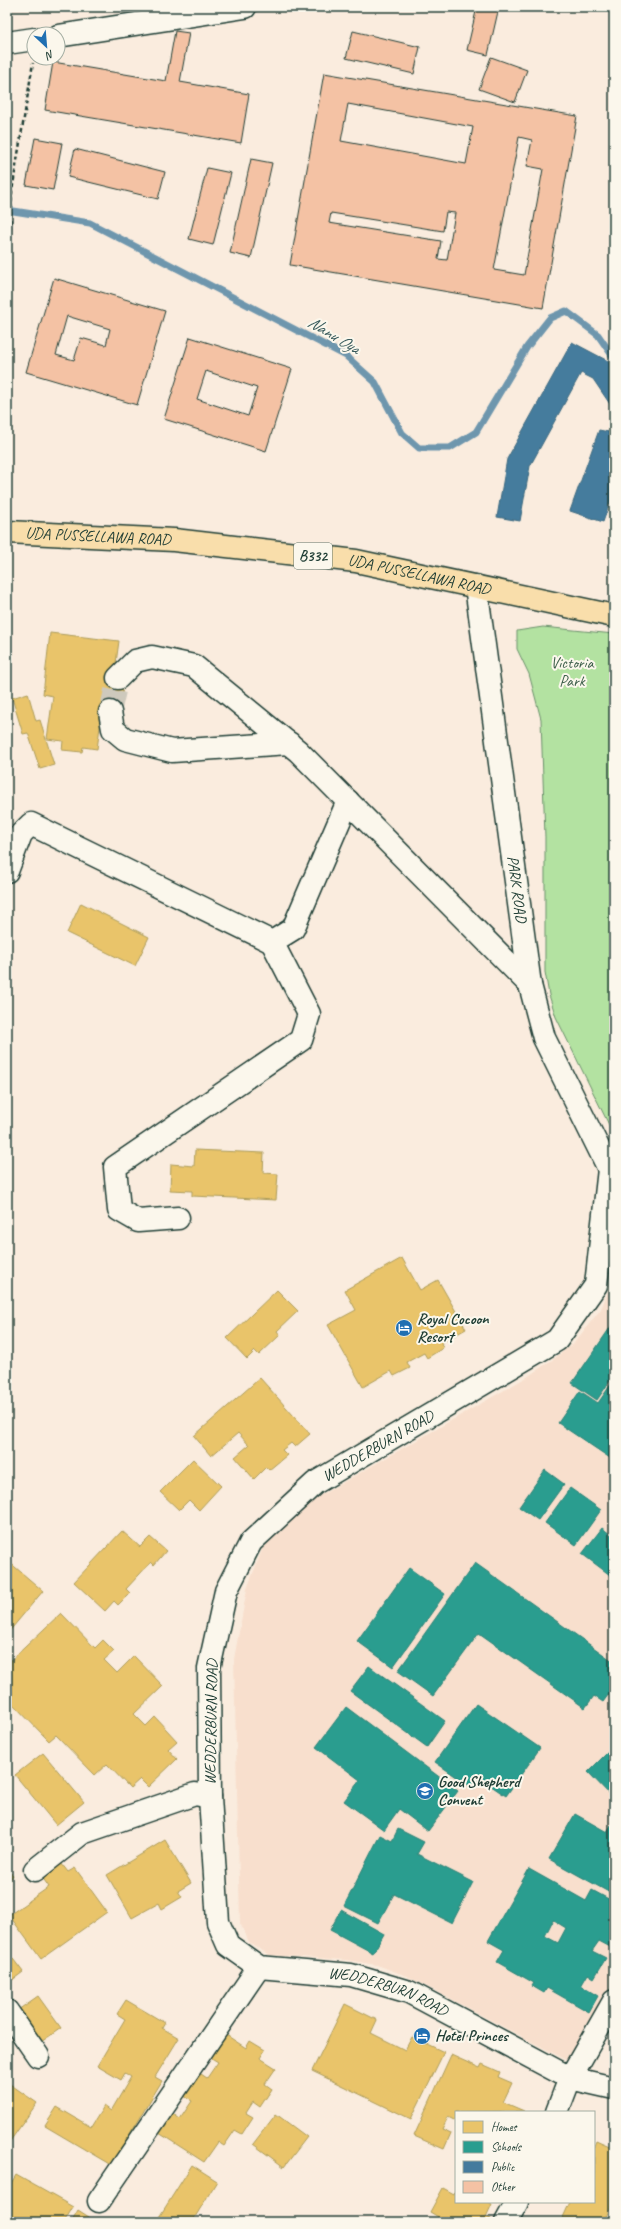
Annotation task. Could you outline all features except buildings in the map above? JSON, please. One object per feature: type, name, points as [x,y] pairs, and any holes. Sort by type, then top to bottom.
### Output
[{"type":"main road","name":"UDA PUSSELLAWA ROAD","points":[[7,532],[174,540],[356,561],[614,616]]},
{"type":"street","points":[[66,35],[245,7]]},
{"type":"street","points":[[7,43],[26,40]]},
{"type":"street","name":"PARK ROAD","points":[[476,586],[530,985],[544,1038],[611,1173]]},
{"type":"street","points":[[118,678],[135,660],[152,657],[194,666],[289,743],[530,985]]},
{"type":"street","points":[[110,712],[114,729],[125,739],[172,751],[289,743]]},
{"type":"street","points":[[272,942],[293,929],[348,802]]},
{"type":"street","points":[[7,871],[21,834],[31,824],[272,942],[309,1014],[301,1040],[115,1167],[119,1210],[138,1221],[178,1218]]},
{"type":"street","name":"WEDDERBURN ROAD","points":[[611,1173],[596,1284],[557,1340],[315,1483],[251,1542],[226,1590],[209,1668],[210,1797],[218,1922],[228,1944],[259,1967],[351,1975],[409,1992],[570,2078],[614,2088]]},
{"type":"street","points":[[34,1870],[82,1833],[195,1794],[210,1797]]},
{"type":"street","points":[[99,2201],[259,1967]]},
{"type":"street","points":[[557,2111],[570,2078],[614,2001]]},
{"type":"street","points":[[7,2010],[38,2056]]},
{"type":"street","points":[[506,2222],[516,2203]]},
{"type":"path","points":[[7,286],[12,191],[33,66]]},
{"type":"shaded area","name":"Good Shepherd Convent","points":[[614,1267],[614,1988],[572,2063],[407,1976],[377,1965],[346,1960],[269,1955],[249,1942],[240,1923],[234,1659],[247,1589],[265,1542],[309,1502],[527,1377],[555,1358],[574,1343],[601,1309],[610,1287]]},
{"type":"green space","name":"Victoria Park","points":[[543,627],[614,634],[614,1135],[556,1017],[549,995],[545,972],[545,837],[541,719],[529,674],[517,649],[517,631]]},
{"type":"waterway","name":"Nanu Oya","points":[[7,210],[90,223],[346,356],[375,382],[402,433],[419,448],[450,448],[476,432],[527,347],[550,318],[566,311],[598,335],[614,358]]},
{"type":"tunnel","points":[[110,712],[118,678]]},
{"type":"place","name":"Royal Cocoon Resort","points":[[404,1328]]},
{"type":"place","name":"Good Shepherd Convent","points":[[425,1791]]},
{"type":"place","name":"Hotel Princes","points":[[422,2036]]}]
